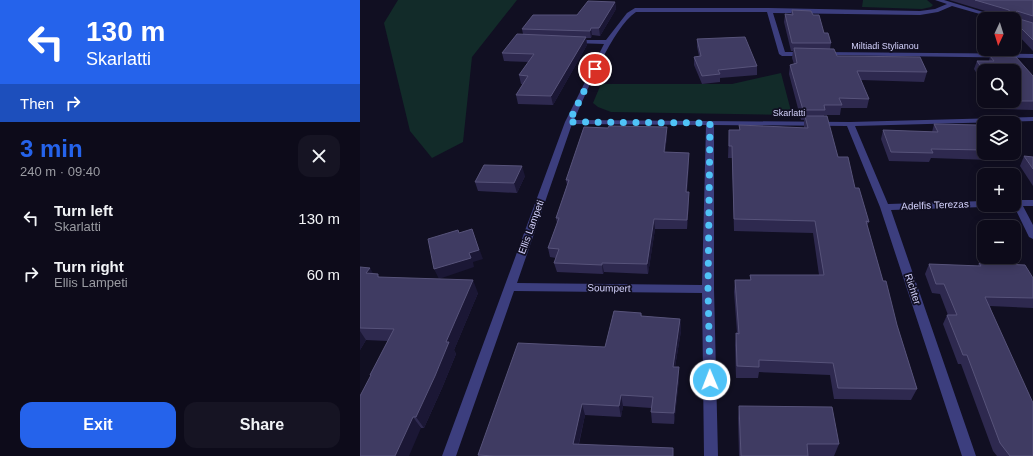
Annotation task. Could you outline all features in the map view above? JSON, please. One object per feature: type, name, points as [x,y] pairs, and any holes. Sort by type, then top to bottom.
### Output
[{"type":"street","points":[[938,0],[979,12]]},
{"type":"street","points":[[769,10],[920,13],[936,11],[952,4]]},
{"type":"street","name":"Ellis Lampeti","points":[[449,456],[569,122],[608,42],[629,14],[635,10],[769,10]]},
{"type":"street","name":"Miltiadi Stylianou","points":[[769,10],[782,54],[1033,56]]},
{"type":"street","points":[[564,40],[608,42]]},
{"type":"street","name":"Skarlatti","points":[[569,122],[850,124],[1033,119]]},
{"type":"street","points":[[710,123],[708,289],[711,456]]},
{"type":"street","name":"Richter","points":[[850,124],[885,207],[969,456]]},
{"type":"street","points":[[1021,203],[1033,203]]},
{"type":"street","name":"Adelfis Terezas","points":[[885,207],[977,204]]},
{"type":"street","points":[[1020,212],[1033,235]]},
{"type":"street","name":"Soumpert","points":[[510,286],[708,289]]},
{"type":"green space","points":[[398,0],[517,0],[472,57],[463,142],[432,158],[410,131],[384,23]]},
{"type":"green space","points":[[863,0],[927,0],[933,5],[922,9],[862,7]]},
{"type":"green space","points":[[781,73],[792,115],[611,112],[598,107],[593,103],[601,84],[732,84]]},
{"type":"building","points":[[975,0],[1033,0],[1033,16],[1017,11],[1010,12],[1009,10]]},
{"type":"building","points":[[588,1],[615,2],[599,28],[591,28],[590,31],[522,29],[533,15],[577,15]]},
{"type":"building","points":[[792,10],[811,11],[813,15],[819,15],[824,33],[828,33],[831,43],[792,43],[785,14],[793,15]]},
{"type":"building","points":[[1021,19],[1033,23],[1033,40],[1021,28]]},
{"type":"building","points":[[517,34],[586,37],[551,96],[516,95],[528,76],[519,75],[534,54],[502,53]]},
{"type":"building","points":[[745,37],[757,66],[718,70],[720,74],[702,76],[694,57],[701,56],[697,39]]},
{"type":"building","points":[[794,48],[834,49],[837,56],[920,57],[927,72],[857,71],[869,99],[839,98],[842,105],[824,105],[825,110],[803,110],[790,65],[797,63]]},
{"type":"building","points":[[990,56],[1016,57],[1033,76],[1033,101],[1021,101],[1021,64],[979,64],[977,61],[994,61]]},
{"type":"building","points":[[805,116],[827,116],[838,157],[848,157],[855,188],[859,188],[869,222],[866,221],[883,281],[886,281],[897,325],[917,389],[838,388],[833,363],[759,360],[759,367],[737,366],[736,333],[739,334],[735,280],[751,280],[750,275],[824,275],[815,221],[734,219],[732,146],[729,146],[729,130],[740,130],[739,125],[808,128]]},
{"type":"building","points":[[934,124],[977,125],[977,150],[931,149],[933,153],[891,152],[883,130],[938,132]]},
{"type":"building","points":[[609,126],[667,127],[664,152],[689,153],[686,192],[689,192],[687,220],[654,219],[647,264],[602,263],[602,265],[554,263],[559,249],[548,248],[559,218],[556,218],[569,180],[566,180],[584,127],[608,128]]},
{"type":"building","points":[[1024,156],[1033,157],[1033,169]]},
{"type":"building","points":[[484,165],[522,166],[514,183],[475,182]]},
{"type":"building","points":[[472,229],[479,250],[469,253],[471,258],[434,269],[428,239],[458,230],[459,233]]},
{"type":"building","points":[[929,264],[981,266],[980,264],[1025,265],[1033,278],[1033,298],[985,297],[1033,403],[1033,456],[1010,456],[1000,443],[967,355],[963,355],[947,315],[957,315],[944,284],[936,284]]},
{"type":"building","points":[[360,267],[370,268],[366,273],[378,274],[378,277],[473,280],[446,342],[449,342],[435,376],[416,417],[413,417],[395,456],[360,456],[360,396],[394,329],[360,328]]},
{"type":"building","points":[[614,311],[641,313],[641,316],[680,319],[673,367],[679,367],[674,413],[651,412],[653,397],[621,395],[619,406],[582,404],[573,444],[673,448],[673,456],[478,455],[518,343],[605,347]]},
{"type":"building","points":[[739,406],[832,407],[839,444],[807,444],[808,456],[741,456]]},
{"type":"route","points":[[595,69],[569,122],[710,123],[708,289],[710,380]]}]
